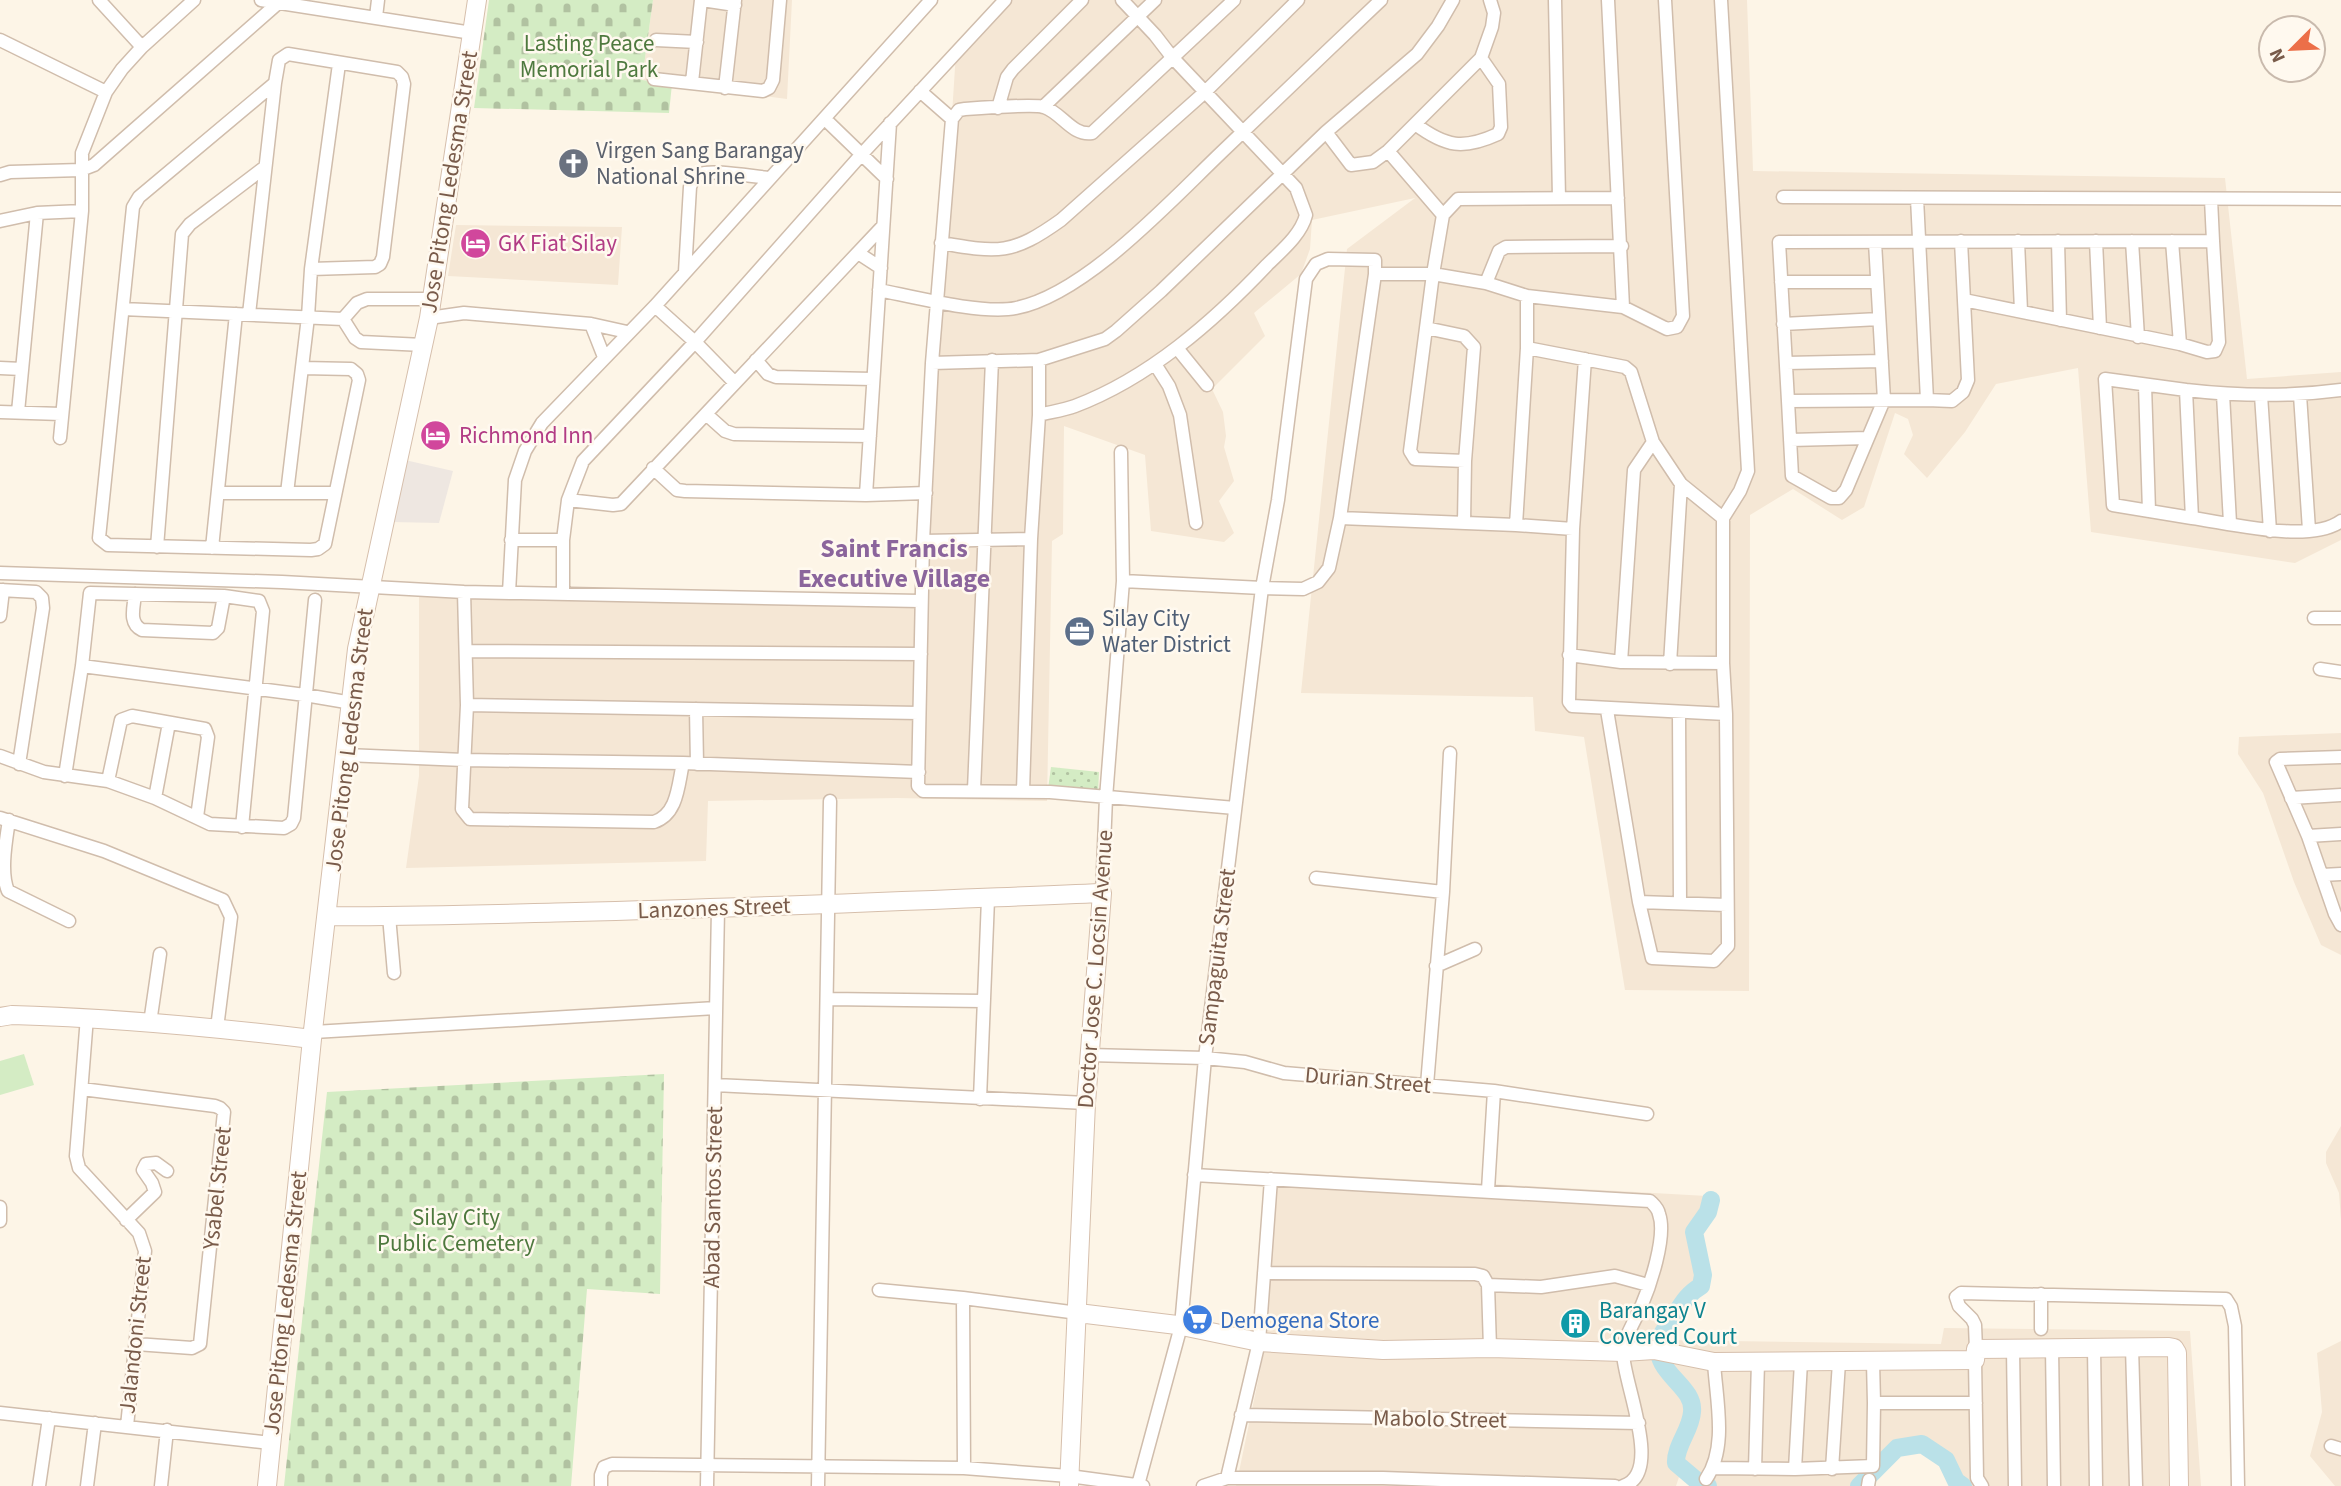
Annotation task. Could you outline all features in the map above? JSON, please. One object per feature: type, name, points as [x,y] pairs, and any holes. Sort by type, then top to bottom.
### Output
[{"type":"street","points":[[60,438],[82,211],[82,153],[106,92],[121,69],[194,0]]},
{"type":"street","points":[[261,0],[472,33]]},
{"type":"street","points":[[376,17],[378,0]]},
{"type":"street","name":"Jose Pitong Ledesma Street","points":[[267,1486],[313,1036],[357,649],[429,318],[477,0]]},
{"type":"street","points":[[692,82],[701,0],[735,2],[724,88]]},
{"type":"street","points":[[654,79],[724,88],[763,91],[769,88],[773,80],[780,0]]},
{"type":"street","points":[[509,593],[515,480],[525,452],[542,423],[654,306],[930,0]]},
{"type":"street","points":[[563,594],[563,540],[568,500],[583,461],[695,342],[890,123],[1005,0]]},
{"type":"street","points":[[998,108],[1007,77],[1013,69],[1082,0]]},
{"type":"street","points":[[1039,415],[1073,407],[1155,364],[1177,348],[1252,281],[1304,223],[1305,210],[1296,188],[1122,0]]},
{"type":"street","points":[[1043,107],[1156,0]]},
{"type":"street","points":[[1234,0],[1092,133],[1077,131],[1043,107],[965,108],[959,110],[951,119],[932,363],[920,601],[918,786],[923,791],[1050,792],[1235,808]]},
{"type":"street","points":[[941,243],[984,251],[1021,245],[1037,237],[1061,220],[1205,92],[1298,0]]},
{"type":"street","points":[[879,290],[937,302],[1016,308],[1065,288],[1086,275],[1137,232],[1381,0]]},
{"type":"street","points":[[932,363],[1040,360],[1105,339],[1161,292],[1326,132],[1417,54],[1438,26],[1452,0]]},
{"type":"street","points":[[1326,132],[1351,165],[1373,162],[1388,151],[1481,58],[1492,27],[1494,13],[1490,0]]},
{"type":"street","points":[[1555,0],[1559,198]]},
{"type":"street","points":[[1608,0],[1623,307]]},
{"type":"street","points":[[1123,581],[1303,589],[1318,582],[1329,568],[1340,518],[1375,274],[1433,274],[1486,283],[1527,296],[1623,307],[1667,329],[1677,327],[1683,316],[1665,0]]},
{"type":"street","points":[[1607,710],[1639,902],[1652,958],[1714,961],[1728,946],[1723,518],[1740,491],[1748,471],[1721,0]]},
{"type":"street","points":[[105,2],[142,47]]},
{"type":"street","points":[[0,175],[10,172],[81,170],[94,165],[277,4]]},
{"type":"street","points":[[0,40],[106,92]]},
{"type":"street","points":[[656,40],[697,42]]},
{"type":"street","points":[[212,548],[275,83],[279,60],[288,54],[397,72],[404,84],[380,264],[375,267],[311,269]]},
{"type":"street","points":[[1415,124],[1441,141],[1463,146],[1498,134],[1501,127],[1499,84],[1481,58]]},
{"type":"street","points":[[288,493],[311,269],[339,64]]},
{"type":"street","points":[[275,83],[139,197],[133,207],[99,538],[108,545],[157,547],[318,549],[325,544],[359,380],[351,369],[302,368]]},
{"type":"street","points":[[920,91],[951,119]]},
{"type":"street","points":[[825,119],[887,179]]},
{"type":"street","points":[[866,495],[890,123]]},
{"type":"street","points":[[1388,151],[1443,215]]},
{"type":"street","points":[[157,547],[182,234],[190,224],[265,167]]},
{"type":"street","points":[[685,272],[692,180],[698,174],[710,173],[770,178]]},
{"type":"street","points":[[1783,197],[2341,200]]},
{"type":"street","points":[[1465,461],[1415,459],[1410,451],[1443,215],[1458,199],[1618,198]]},
{"type":"street","points":[[1917,198],[1927,400]]},
{"type":"street","points":[[1964,300],[2180,344],[2207,352],[2215,351],[2219,342],[2211,199]]},
{"type":"street","points":[[0,221],[37,213],[82,211]]},
{"type":"street","points":[[18,412],[37,213]]},
{"type":"street","points":[[568,500],[613,506],[621,504],[883,226]]},
{"type":"street","points":[[1875,242],[1884,400],[1846,490],[1839,498],[1831,498],[1792,476],[1779,243],[2018,240],[2213,241]]},
{"type":"street","points":[[2018,240],[2021,311]]},
{"type":"street","points":[[1788,401],[1952,401],[1963,392],[1968,380],[1961,241]]},
{"type":"street","points":[[2058,241],[2060,320]]},
{"type":"street","points":[[2132,241],[2138,337]]},
{"type":"street","points":[[2096,242],[2100,328]]},
{"type":"street","points":[[2172,242],[2180,344]]},
{"type":"street","points":[[1486,283],[1499,251],[1506,247],[1622,246]]},
{"type":"street","points":[[858,253],[881,268]]},
{"type":"street","name":"Sampaguita Street","points":[[1141,1485],[1181,1326],[1205,1058],[1262,588],[1278,500],[1306,279],[1316,264],[1328,259],[1375,260],[1375,274]]},
{"type":"street","points":[[1781,282],[1877,282]]},
{"type":"street","points":[[1516,525],[1527,348],[1527,296]]},
{"type":"street","points":[[343,319],[357,303],[367,299],[432,299]]},
{"type":"street","points":[[654,306],[695,342],[735,383]]},
{"type":"street","points":[[124,309],[343,319]]},
{"type":"street","points":[[429,318],[464,313],[591,324],[627,332]]},
{"type":"street","points":[[343,319],[355,338],[361,342],[423,345]]},
{"type":"street","points":[[1783,324],[1880,319]]},
{"type":"street","points":[[591,324],[604,357]]},
{"type":"street","points":[[1426,328],[1464,336],[1474,347],[1465,461],[1464,523]]},
{"type":"street","points":[[1177,348],[1207,385]]},
{"type":"street","points":[[1527,348],[1617,363],[1631,372],[1653,442],[1681,484],[1723,518]]},
{"type":"street","points":[[1585,359],[1573,529],[1568,691],[1572,706],[1607,710],[1726,714]]},
{"type":"street","points":[[757,360],[768,374],[776,377],[873,379]]},
{"type":"street","points":[[974,790],[992,360]]},
{"type":"street","points":[[1023,792],[1040,360]]},
{"type":"street","points":[[1786,363],[1882,361]]},
{"type":"street","points":[[1155,364],[1169,386],[1180,415],[1196,523]]},
{"type":"street","points":[[0,368],[22,369]]},
{"type":"street","points":[[2341,390],[2300,395],[2223,394],[2105,379],[2113,505],[2270,531],[2331,528],[2341,521]]},
{"type":"street","points":[[2146,385],[2149,511]]},
{"type":"street","points":[[2186,390],[2192,518]]},
{"type":"street","points":[[2223,394],[2230,523]]},
{"type":"street","points":[[2261,395],[2270,531]]},
{"type":"street","points":[[2300,395],[2309,530]]},
{"type":"street","points":[[0,412],[61,414]]},
{"type":"street","points":[[706,414],[725,431],[734,434],[870,436]]},
{"type":"street","points":[[1790,440],[1868,438]]},
{"type":"street","points":[[1621,662],[1634,470],[1653,442]]},
{"type":"street","name":"Doctor Jose C. Locsin Avenue","points":[[1069,1481],[1086,1102],[1123,581],[1121,452]]},
{"type":"street","points":[[653,468],[677,490],[685,491],[866,495],[926,493]]},
{"type":"street","points":[[1670,664],[1681,484]]},
{"type":"street","points":[[218,493],[335,493]]},
{"type":"street","points":[[1340,518],[1573,529]]},
{"type":"street","points":[[923,541],[1031,539]]},
{"type":"street","points":[[511,540],[563,540]]},
{"type":"street","points":[[0,573],[282,582],[464,592],[920,601]]},
{"type":"street","points":[[65,776],[82,666],[91,576]]},
{"type":"street","points":[[0,616],[2,590],[36,592],[42,598],[43,608],[19,764]]},
{"type":"street","points":[[464,592],[467,705],[462,809],[470,819],[654,822],[662,819],[672,808],[682,763]]},
{"type":"street","points":[[90,593],[224,596],[259,601],[263,611],[242,827]]},
{"type":"street","points":[[135,594],[133,621],[136,627],[142,630],[213,634],[218,628],[224,596]]},
{"type":"street","points":[[0,756],[44,772],[108,781],[155,798],[211,824],[284,828],[291,824],[294,818],[315,600]]},
{"type":"street","points":[[2314,618],[2341,618]]},
{"type":"street","points":[[467,651],[921,654]]},
{"type":"street","points":[[1569,655],[1621,662],[1723,663]]},
{"type":"street","points":[[82,666],[352,703]]},
{"type":"street","points":[[2320,669],[2341,672]]},
{"type":"street","points":[[467,705],[919,713]]},
{"type":"street","points":[[696,709],[697,764]]},
{"type":"street","points":[[1679,712],[1680,902]]},
{"type":"street","points":[[108,781],[121,720],[132,716],[205,729],[208,737],[197,817]]},
{"type":"street","points":[[155,798],[169,723]]},
{"type":"street","points":[[1427,1085],[1443,892],[1450,753]]},
{"type":"street","points":[[346,755],[919,772]]},
{"type":"street","points":[[2341,757],[2277,760],[2276,765],[2308,836],[2341,925]]},
{"type":"street","points":[[2291,798],[2341,795]]},
{"type":"street","points":[[818,1486],[830,801]]},
{"type":"street","points":[[69,921],[8,891],[2,883],[5,819],[104,851],[223,900],[231,917],[217,1028]]},
{"type":"street","points":[[2308,836],[2341,835]]},
{"type":"street","points":[[2322,875],[2341,874]]},
{"type":"street","points":[[1316,878],[1443,892]]},
{"type":"street","name":"Lanzones Street","points":[[327,916],[718,909],[1102,893]]},
{"type":"street","points":[[980,1099],[988,899]]},
{"type":"street","points":[[1639,902],[1727,905]]},
{"type":"street","name":"Abad Santos Street","points":[[707,1486],[718,909]]},
{"type":"street","points":[[389,916],[394,973]]},
{"type":"street","points":[[1436,966],[1475,949]]},
{"type":"street","points":[[150,1023],[160,954]]},
{"type":"street","points":[[828,999],[983,1001]]},
{"type":"street","points":[[0,1017],[87,1017],[313,1036],[716,1008]]},
{"type":"street","name":"Jalandoni Street","points":[[87,1017],[76,1156],[79,1168],[139,1233],[145,1251],[127,1426]]},
{"type":"street","name":"Durian Street","points":[[1089,1055],[1205,1058],[1245,1062],[1284,1073],[1494,1091],[1647,1114]]},
{"type":"street","points":[[715,1085],[1086,1102]]},
{"type":"street","name":"Ysabel Street","points":[[82,1089],[215,1106],[224,1112],[200,1344],[192,1348],[136,1344]]},
{"type":"street","points":[[1488,1190],[1494,1091]]},
{"type":"street","points":[[126,1220],[155,1192],[152,1182],[143,1170],[146,1164],[156,1163],[167,1171]]},
{"type":"street","points":[[1194,1175],[1650,1201],[1660,1215],[1662,1234],[1648,1285],[1623,1353],[1639,1423],[1640,1471],[1628,1483]]},
{"type":"street","points":[[1227,1478],[1259,1342],[1271,1179]]},
{"type":"street","points":[[0,1207],[0,1221]]},
{"type":"street","points":[[1264,1273],[1483,1276],[1488,1285],[1490,1349]]},
{"type":"street","points":[[1488,1285],[1541,1287],[1615,1276],[1648,1285]]},
{"type":"street","points":[[879,1290],[1181,1326],[1259,1342],[1383,1350],[1490,1349],[1623,1353],[1661,1351],[1714,1362],[1873,1362],[2013,1349],[2169,1347],[2174,1348],[2177,1353],[2179,1486]]},
{"type":"street","points":[[1982,1486],[1978,1478],[1975,1325],[1957,1302],[1958,1294],[2227,1299],[2235,1326],[2238,1486]]},
{"type":"street","points":[[2041,1294],[2041,1329]]},
{"type":"street","points":[[963,1298],[964,1468]]},
{"type":"street","points":[[2132,1347],[2136,1486]]},
{"type":"street","points":[[2052,1348],[2054,1486]]},
{"type":"street","points":[[2094,1348],[2096,1486]]},
{"type":"street","points":[[2013,1349],[2015,1486]]},
{"type":"street","points":[[1706,1479],[1714,1468],[1719,1447],[1714,1362]]},
{"type":"street","points":[[1755,1469],[1758,1362]]},
{"type":"street","points":[[1796,1469],[1801,1362]]},
{"type":"street","points":[[1832,1469],[1839,1362]]},
{"type":"street","points":[[1714,1468],[1832,1469],[1873,1466],[1873,1362]]},
{"type":"street","points":[[1874,1403],[1976,1403]]},
{"type":"street","points":[[0,1413],[271,1443]]},
{"type":"street","name":"Mabolo Street","points":[[1241,1415],[1639,1423]]},
{"type":"street","points":[[39,1486],[49,1418]]},
{"type":"street","points":[[88,1486],[95,1423]]},
{"type":"street","points":[[161,1486],[167,1430]]},
{"type":"street","points":[[601,1486],[604,1467],[612,1464],[964,1468],[1069,1481],[1141,1485]]},
{"type":"street","points":[[1203,1486],[1227,1478],[1615,1486]]},
{"type":"shaded area","points":[[653,0],[792,0],[787,99],[642,80]]},
{"type":"shaded area","points":[[1002,0],[1747,0],[1753,171],[2225,178],[2247,379],[2341,372],[2341,540],[2295,563],[2091,532],[2078,368],[1996,384],[1965,432],[1927,478],[1904,454],[1913,435],[1908,419],[1895,413],[1864,507],[1842,520],[1793,489],[1750,515],[1749,991],[1625,990],[1584,737],[1535,731],[1533,697],[1301,693],[1347,249],[1415,198],[1312,220],[1310,249],[1301,274],[1254,313],[1265,336],[1212,389],[1223,412],[1226,436],[1224,447],[1234,481],[1219,501],[1234,533],[1224,542],[1151,531],[1145,455],[1064,426],[1063,534],[1052,541],[1047,801],[897,798],[708,801],[706,861],[406,868],[419,776],[419,591],[921,600],[956,52]]},
{"type":"shaded area","name":"GK Fiat Silay","points":[[456,225],[622,227],[618,285],[448,276]]},
{"type":"shaded area","points":[[405,460],[453,471],[439,523],[392,522]]},
{"type":"shaded area","points":[[2341,733],[2341,955],[2321,945],[2294,882],[2263,793],[2238,754],[2239,737]]},
{"type":"shaded area","points":[[2341,1126],[2341,1220],[2339,1193],[2326,1163],[2326,1152]]},
{"type":"shaded area","points":[[1276,1172],[1707,1196],[1688,1233],[1696,1278],[1660,1340],[1941,1344],[1944,1328],[2190,1331],[2201,1486],[1963,1486],[1956,1481],[1946,1460],[1921,1444],[1897,1449],[1855,1486],[1707,1486],[1702,1485],[1677,1464],[1679,1477],[1676,1486],[1236,1486],[1267,1338]]},
{"type":"shaded area","points":[[2341,1341],[2341,1486],[2335,1486],[2310,1456],[2322,1412],[2317,1353]]},
{"type":"green space","name":"Lasting Peace Memorial Park","points":[[489,0],[653,0],[642,80],[672,84],[669,113],[474,108]]},
{"type":"green space","points":[[1051,767],[1099,772],[1098,794],[1048,789]]},
{"type":"green space","points":[[24,1054],[34,1085],[0,1095],[0,1061]]},
{"type":"green space","name":"Silay City Public Cemetery","points":[[664,1074],[660,1294],[587,1289],[571,1486],[284,1486],[327,1092]]},
{"type":"waterway","points":[[1708,1486],[1702,1485],[1676,1463],[1678,1450],[1691,1419],[1691,1403],[1662,1362],[1659,1341],[1685,1300],[1701,1286],[1703,1275],[1694,1232],[1708,1212],[1711,1200]]},
{"type":"waterway","points":[[1859,1486],[1897,1448],[1922,1444],[1946,1460],[1956,1481],[1963,1486]]},
{"type":"place","name":"Virgen Sang Barangay National Shrine","points":[[573,163]]},
{"type":"place","name":"GK Fiat Silay","points":[[475,243]]},
{"type":"place","name":"Richmond Inn","points":[[436,435]]},
{"type":"place","name":"Silay City Water District","points":[[1079,631]]},
{"type":"place","name":"Demogena Store","points":[[1197,1320]]},
{"type":"place","name":"Barangay V Covered Court","points":[[1576,1323]]},
{"type":"district","name":"Saint Francis Executive Village","points":[[894,563]]}]
